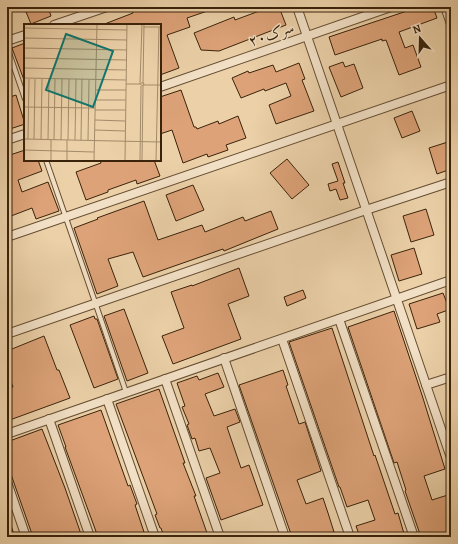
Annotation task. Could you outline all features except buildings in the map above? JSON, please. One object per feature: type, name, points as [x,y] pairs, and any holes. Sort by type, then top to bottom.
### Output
[{"type":"street","points":[[57,24],[107,7]]},
{"type":"street","points":[[297,7],[451,458]]},
{"type":"street","name":"سرک۲۰","points":[[161,87],[390,7]]},
{"type":"street","points":[[7,41],[24,35]]},
{"type":"street","points":[[7,237],[451,85]]},
{"type":"street","points":[[7,140],[24,134]]},
{"type":"street","points":[[7,334],[451,182]]},
{"type":"street","points":[[7,434],[451,280]]},
{"type":"street","points":[[339,319],[414,537]]},
{"type":"street","points":[[282,339],[350,537]]},
{"type":"street","points":[[224,358],[285,537]]},
{"type":"street","points":[[426,385],[451,377]]},
{"type":"street","points":[[165,379],[220,537]]},
{"type":"street","points":[[107,399],[155,537]]},
{"type":"street","points":[[49,419],[90,537]]},
{"type":"street","points":[[7,482],[26,537]]},
{"type":"lane","points":[[443,7],[451,30]]},
{"type":"lane","points":[[7,47],[24,97]]},
{"type":"lane","points":[[46,161],[126,392]]}]
